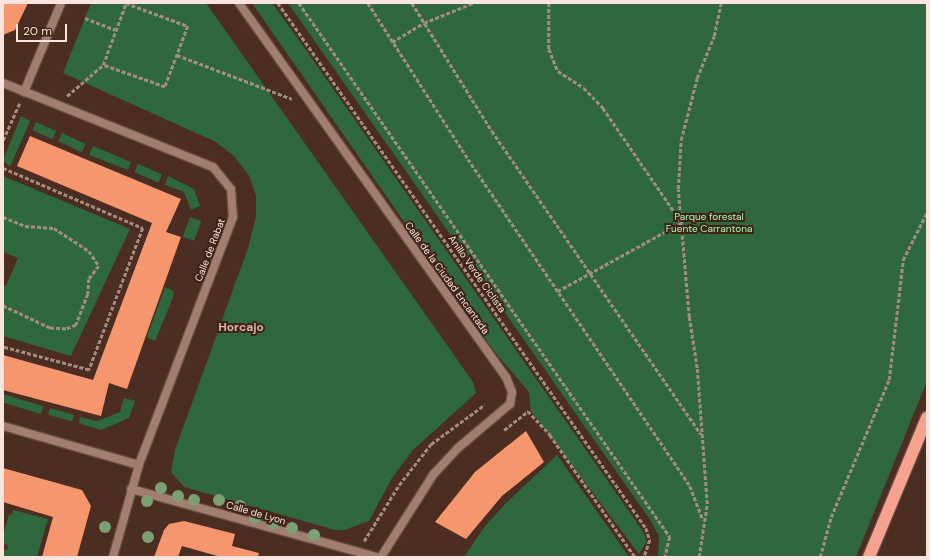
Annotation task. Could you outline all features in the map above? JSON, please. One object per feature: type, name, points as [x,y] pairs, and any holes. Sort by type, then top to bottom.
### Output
[{"type":"highway","points":[[869,557],[927,418]]},
{"type":"street","points":[[24,92],[61,3]]},
{"type":"street","name":"Calle de la Ciudad Encantada","points":[[239,3],[311,106],[506,377],[512,392],[510,404],[458,448],[433,475],[381,557]]},
{"type":"street","name":"Calle de Rabat","points":[[3,83],[213,167],[231,189],[233,217],[139,465],[113,557]]},
{"type":"street","points":[[3,426],[139,465]]},
{"type":"street","name":"Calle de Lyon","points":[[131,489],[376,557]]},
{"type":"path","points":[[57,105],[103,65],[126,3],[188,26],[165,87],[103,65]]},
{"type":"path","name":"Anillo Verde Ciclista","points":[[278,3],[646,528],[650,540],[644,557]]},
{"type":"path","points":[[299,3],[670,537],[665,557]]},
{"type":"path","points":[[368,3],[392,42],[557,292],[690,486],[703,520]]},
{"type":"path","points":[[412,3],[492,131],[702,435]]},
{"type":"path","points":[[392,42],[424,22],[473,3]]},
{"type":"path","points":[[549,3],[549,49],[558,71],[584,88],[603,108],[682,223]]},
{"type":"path","points":[[699,557],[703,520],[707,504],[702,435],[678,189],[681,140],[697,78],[714,36],[721,3]]},
{"type":"path","points":[[85,18],[116,30]]},
{"type":"path","points":[[177,55],[311,106]]},
{"type":"path","points":[[3,140],[24,92]]},
{"type":"path","points":[[3,168],[142,228],[89,370],[3,347]]},
{"type":"path","points":[[820,557],[831,518],[889,380],[903,260],[927,212]]},
{"type":"path","points":[[3,217],[25,226],[54,228],[89,252],[98,266],[89,279],[88,294],[76,325],[66,329],[50,328],[3,306]]},
{"type":"path","points":[[557,292],[682,223]]},
{"type":"path","points":[[357,552],[399,485],[431,444],[484,405]]},
{"type":"path","points":[[504,430],[528,411],[550,435],[635,557]]},
{"type":"green space","points":[[91,3],[206,3],[473,382],[476,393],[413,450],[392,478],[369,521],[344,530],[335,530],[184,487],[171,472],[175,450],[248,248],[256,217],[256,196],[250,177],[234,156],[216,142],[63,73]]},
{"type":"green space","points":[[252,3],[272,3],[301,43],[642,530],[647,541],[639,554],[531,411],[529,392],[494,351]]},
{"type":"green space","name":"Parque forestal Fuente Carrantona","points":[[288,3],[927,3],[927,381],[856,557],[658,557],[659,536],[651,521]]},
{"type":"green space","points":[[21,116],[30,121],[10,167],[3,160]]},
{"type":"green space","points":[[36,122],[56,131],[52,139],[32,130]]},
{"type":"green space","points":[[62,133],[86,144],[82,152],[58,141]]},
{"type":"green space","points":[[93,146],[131,162],[128,170],[89,155]]},
{"type":"green space","points":[[138,164],[162,174],[158,182],[134,172]]},
{"type":"green space","points":[[3,176],[130,229],[71,356],[3,336],[3,285],[6,286],[18,258],[3,252]]},
{"type":"green space","points":[[168,176],[194,189],[200,206],[191,210],[184,192],[165,185]]},
{"type":"green space","points":[[190,217],[201,221],[194,241],[183,237]]},
{"type":"green space","points":[[165,287],[174,291],[172,300],[155,341],[147,337]]},
{"type":"green space","points":[[3,394],[43,406],[41,414],[3,402]]},
{"type":"green space","points":[[124,398],[135,401],[129,418],[101,430],[79,423],[80,417],[97,421],[120,412]]},
{"type":"green space","points":[[50,408],[74,415],[72,422],[48,415]]},
{"type":"green space","points":[[557,455],[629,557],[464,557],[485,526],[505,504]]},
{"type":"green space","points":[[13,510],[48,519],[37,557],[3,557],[3,549],[7,550],[8,545],[3,543],[3,535],[9,514],[12,515]]},
{"type":"building","points":[[3,3],[28,3],[15,30],[3,35]]},
{"type":"building","points":[[30,136],[181,199],[166,232],[181,237],[127,389],[109,383],[101,416],[3,390],[3,355],[93,380],[152,223],[17,166]]},
{"type":"building","points":[[526,431],[544,462],[502,496],[466,539],[435,522],[475,472]]},
{"type":"building","points":[[3,468],[82,490],[91,506],[77,557],[42,557],[53,517],[3,502]]},
{"type":"building","points":[[184,521],[235,534],[232,546],[259,553],[258,557],[221,557],[182,546],[178,557],[154,557],[164,530],[169,524]]},
{"type":"district","name":"Horcajo","points":[[241,328]]}]
